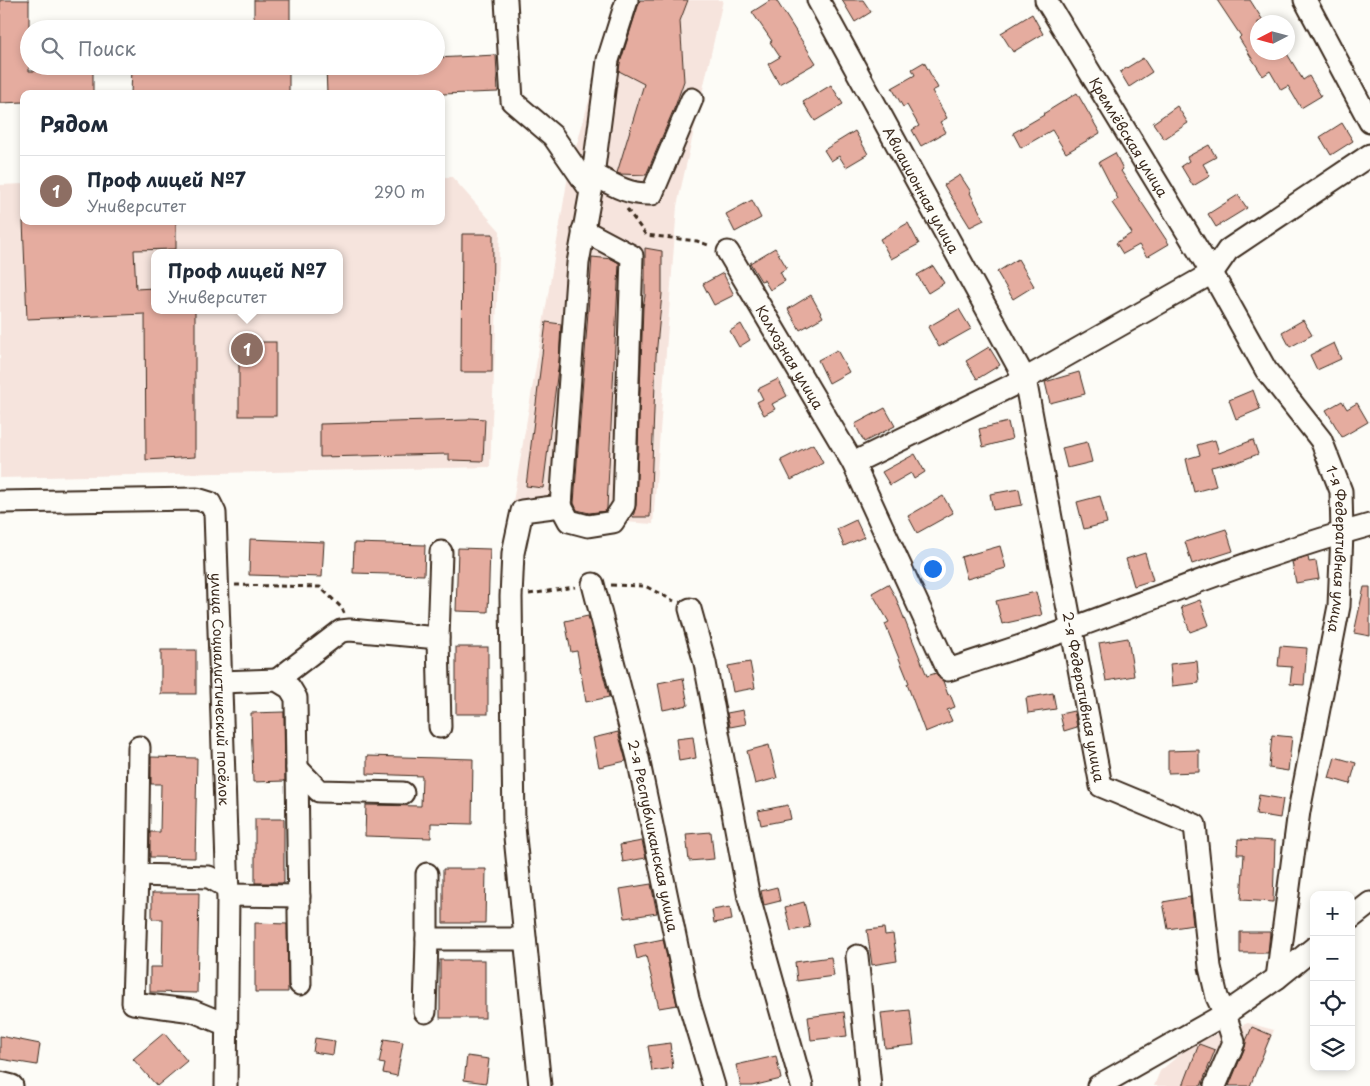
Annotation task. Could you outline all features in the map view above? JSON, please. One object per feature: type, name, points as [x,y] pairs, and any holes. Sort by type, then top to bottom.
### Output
[{"type":"street","points":[[506,0],[512,101],[553,136],[592,183],[615,186],[637,195],[652,194],[692,99]]},
{"type":"street","points":[[583,230],[632,256],[624,505],[613,522],[588,526],[569,521],[561,506],[578,263],[583,230],[592,183],[608,60],[627,0]]},
{"type":"street","name":"Авиационная улица","points":[[818,0],[1025,379]]},
{"type":"street","name":"Кремлёвская улица","points":[[1046,0],[1212,273]]},
{"type":"street","points":[[1305,0],[1370,122]]},
{"type":"street","points":[[1370,155],[1228,250],[1212,273],[1025,379],[853,463],[948,670],[1072,628],[1224,571],[1370,525]]},
{"type":"street","name":"Колхозная улица","points":[[728,252],[853,463]]},
{"type":"street","name":"1-я Федеративная улица","points":[[1212,273],[1266,370],[1320,440],[1341,490],[1342,533],[1339,606],[1299,811],[1277,978]]},
{"type":"street","name":"2-я Федеративная улица","points":[[1025,379],[1101,786],[1195,825],[1210,967],[1217,997],[1225,1014]]},
{"type":"street","name":"улица Социалистический посёлок","points":[[0,502],[197,499],[210,503],[215,513],[228,892],[226,1086]]},
{"type":"street","points":[[540,1086],[514,827],[511,597],[513,553],[522,511],[561,506]]},
{"type":"street","points":[[440,727],[438,638],[441,552]]},
{"type":"street","name":"2-я Республиканская улица","points":[[593,584],[638,758],[688,999],[714,1086]]},
{"type":"street","points":[[690,609],[704,663],[749,898],[802,1086]]},
{"type":"street","points":[[277,680],[340,631],[350,630],[438,638]]},
{"type":"street","points":[[221,682],[277,680],[290,688],[296,698],[300,984]]},
{"type":"street","points":[[139,747],[133,1003],[193,1011],[227,1025]]},
{"type":"street","points":[[297,768],[319,791],[403,793]]},
{"type":"street","points":[[425,1012],[428,874]]},
{"type":"street","points":[[137,875],[209,877],[228,892],[299,896]]},
{"type":"street","points":[[1355,915],[1370,903]]},
{"type":"street","points":[[427,939],[525,939]]},
{"type":"street","points":[[1098,1086],[1225,1014],[1277,978],[1310,951]]},
{"type":"street","points":[[857,956],[870,1086]]},
{"type":"street","points":[[1216,1086],[1234,1042],[1225,1014]]},
{"type":"street","points":[[0,1084],[12,1086]]},
{"type":"path","points":[[624,206],[646,235],[697,241],[728,252]]},
{"type":"path","points":[[218,585],[320,587],[342,608],[350,630]]},
{"type":"shaded area","points":[[617,0],[723,0],[677,206],[653,524],[511,514],[568,176]]},
{"type":"shaded area","points":[[445,177],[452,177],[500,231],[490,467],[0,478],[0,185],[20,184],[20,225],[445,225]]},
{"type":"shaded area","points":[[1248,1023],[1274,1030],[1251,1086],[1154,1086],[1160,1071],[1195,1042]]},
{"type":"building","points":[[0,0],[29,0],[29,20],[20,20],[20,75],[93,75],[93,90],[20,90],[20,102],[0,103]]},
{"type":"building","points":[[254,0],[290,0],[290,20],[254,20]]},
{"type":"building","points":[[640,0],[688,0],[680,21],[684,81],[646,175],[620,174],[617,173],[644,84],[619,71]]},
{"type":"building","points":[[771,0],[776,0],[816,63],[779,84],[768,64],[780,57],[770,42],[772,41],[752,12]]},
{"type":"building","points":[[842,0],[863,0],[871,12],[855,22]]},
{"type":"building","points":[[1217,0],[1250,0],[1260,15],[1250,15],[1250,55],[1239,38],[1241,36]]},
{"type":"building","points":[[1032,14],[1043,34],[1013,52],[1001,33]]},
{"type":"building","points":[[496,55],[498,92],[445,94],[445,90],[327,90],[326,75],[445,75],[445,58]]},
{"type":"building","points":[[1143,58],[1152,72],[1129,87],[1120,72]]},
{"type":"building","points":[[1253,60],[1291,60],[1303,80],[1309,76],[1321,96],[1301,108],[1288,86],[1281,90],[1270,71],[1263,76]]},
{"type":"building","points":[[924,62],[938,88],[932,91],[947,118],[940,122],[946,132],[921,146],[912,130],[919,126],[907,105],[903,107],[892,88],[915,75],[912,69]]},
{"type":"building","points":[[132,75],[289,75],[289,90],[131,90]]},
{"type":"building","points":[[831,85],[843,104],[815,121],[803,102]]},
{"type":"building","points":[[1077,93],[1100,133],[1066,153],[1052,130],[1021,148],[1013,133]]},
{"type":"building","points":[[1177,106],[1188,123],[1164,139],[1153,123]]},
{"type":"building","points":[[1342,123],[1353,141],[1331,155],[1320,137]]},
{"type":"building","points":[[855,131],[868,154],[846,167],[839,156],[831,161],[824,150]]},
{"type":"building","points":[[1209,145],[1216,157],[1203,164],[1210,176],[1193,186],[1181,166],[1189,161],[1187,157]]},
{"type":"building","points":[[1115,153],[1123,169],[1121,171],[1169,244],[1147,257],[1139,245],[1123,254],[1116,243],[1132,233],[1112,203],[1118,199],[1099,162]]},
{"type":"building","points":[[960,175],[971,192],[984,220],[970,227],[944,185]]},
{"type":"building","points":[[1238,195],[1247,208],[1216,227],[1208,214]]},
{"type":"building","points":[[752,200],[761,218],[735,232],[726,214]]},
{"type":"building","points":[[908,223],[919,244],[891,259],[880,239]]},
{"type":"building","points":[[23,225],[176,225],[176,249],[134,250],[136,289],[151,288],[151,314],[195,314],[195,457],[146,460],[145,314],[27,319]]},
{"type":"building","points":[[462,234],[493,234],[492,372],[461,372]]},
{"type":"building","points":[[645,248],[662,251],[662,294],[656,356],[650,517],[633,517],[636,505],[643,307],[645,296]]},
{"type":"building","points":[[775,248],[787,268],[780,272],[785,281],[770,290],[764,280],[761,281],[750,263]]},
{"type":"building","points":[[592,257],[612,259],[619,263],[607,508],[606,511],[589,513],[577,510],[574,503]]},
{"type":"building","points":[[1018,259],[1034,286],[1013,299],[997,272]]},
{"type":"building","points":[[933,266],[944,283],[928,293],[917,275]]},
{"type":"building","points":[[723,273],[734,295],[714,305],[703,284]]},
{"type":"building","points":[[811,295],[823,317],[800,330],[788,309]]},
{"type":"building","points":[[959,309],[971,329],[939,347],[928,327]]},
{"type":"building","points":[[1303,320],[1312,335],[1290,347],[1282,332]]},
{"type":"building","points":[[546,322],[561,324],[559,361],[543,488],[526,486]]},
{"type":"building","points":[[741,324],[750,340],[739,347],[730,331]]},
{"type":"building","points":[[239,342],[276,342],[276,416],[239,416]]},
{"type":"building","points":[[1334,343],[1341,359],[1317,370],[1310,355]]},
{"type":"building","points":[[989,347],[1000,365],[977,379],[966,361]]},
{"type":"building","points":[[837,350],[849,372],[829,383],[818,360]]},
{"type":"building","points":[[1079,372],[1085,394],[1050,403],[1045,382]]},
{"type":"building","points":[[778,379],[787,396],[772,404],[775,409],[764,415],[757,402],[763,399],[758,389]]},
{"type":"building","points":[[1253,390],[1260,409],[1236,419],[1229,400]]},
{"type":"building","points":[[1342,401],[1347,409],[1357,403],[1368,422],[1342,437],[1326,410]]},
{"type":"building","points":[[885,408],[895,426],[864,442],[855,424]]},
{"type":"building","points":[[469,418],[485,419],[483,461],[449,460],[449,454],[320,457],[320,424],[468,420]]},
{"type":"building","points":[[1008,422],[1012,439],[983,447],[979,429]]},
{"type":"building","points":[[1215,440],[1219,453],[1253,440],[1258,454],[1235,463],[1211,467],[1216,486],[1194,492],[1186,459],[1200,455],[1197,445]]},
{"type":"building","points":[[1087,442],[1092,462],[1067,468],[1062,448]]},
{"type":"building","points":[[813,444],[823,463],[791,480],[781,460]]},
{"type":"building","points":[[915,454],[925,472],[914,479],[911,473],[890,485],[882,472]]},
{"type":"building","points":[[1019,489],[1022,505],[993,510],[990,494]]},
{"type":"building","points":[[943,496],[953,513],[917,533],[908,516]]},
{"type":"building","points":[[1100,496],[1107,523],[1084,529],[1077,502]]},
{"type":"building","points":[[856,520],[864,537],[844,546],[837,529]]},
{"type":"building","points":[[1226,529],[1233,551],[1192,564],[1185,542]]},
{"type":"building","points":[[250,539],[324,542],[322,577],[249,575]]},
{"type":"building","points":[[354,543],[425,545],[424,575],[353,573]]},
{"type":"building","points":[[1000,546],[1006,568],[967,579],[961,557]]},
{"type":"building","points":[[458,548],[490,549],[488,612],[456,611]]},
{"type":"building","points":[[1145,553],[1153,580],[1134,586],[1126,559]]},
{"type":"building","points":[[1308,557],[1309,562],[1316,561],[1319,579],[1296,583],[1292,562]]},
{"type":"building","points":[[888,584],[896,598],[927,676],[936,673],[943,681],[955,707],[947,710],[952,721],[925,732],[907,684],[909,683],[885,624],[889,622],[872,593]]},
{"type":"building","points":[[1364,587],[1370,587],[1370,636],[1354,633]]},
{"type":"building","points":[[1036,592],[1042,615],[1002,624],[996,601]]},
{"type":"building","points":[[1200,600],[1209,625],[1190,632],[1181,607]]},
{"type":"building","points":[[588,616],[609,697],[586,702],[577,651],[571,652],[565,621]]},
{"type":"building","points":[[1128,638],[1134,676],[1106,681],[1099,643]]},
{"type":"building","points":[[1280,646],[1307,648],[1304,685],[1290,684],[1292,667],[1278,666]]},
{"type":"building","points":[[456,647],[488,647],[488,714],[456,714]]},
{"type":"building","points":[[161,650],[196,650],[196,694],[161,694]]},
{"type":"building","points":[[1197,661],[1199,683],[1172,686],[1170,664]]},
{"type":"building","points":[[750,662],[755,688],[733,692],[728,666]]},
{"type":"building","points":[[683,678],[688,705],[663,710],[658,683]]},
{"type":"building","points":[[1053,693],[1056,709],[1028,713],[1026,698]]},
{"type":"building","points":[[743,710],[746,724],[730,727],[727,713]]},
{"type":"building","points":[[1074,711],[1077,727],[1064,731],[1060,714]]},
{"type":"building","points":[[284,712],[285,781],[253,782],[251,713]]},
{"type":"building","points":[[618,732],[626,761],[599,767],[593,738]]},
{"type":"building","points":[[1272,735],[1292,737],[1288,771],[1269,768]]},
{"type":"building","points":[[693,737],[696,758],[679,761],[676,739]]},
{"type":"building","points":[[769,745],[777,778],[755,784],[747,751]]},
{"type":"building","points":[[1199,750],[1199,772],[1168,773],[1168,751]]},
{"type":"building","points":[[367,756],[473,759],[472,824],[431,823],[431,838],[365,836],[366,805],[421,806],[422,776],[367,774]]},
{"type":"building","points":[[151,757],[197,758],[195,858],[150,857],[150,832],[160,832],[161,784],[151,784]]},
{"type":"building","points":[[1335,757],[1356,763],[1350,784],[1329,778]]},
{"type":"building","points":[[1259,795],[1283,799],[1280,818],[1256,814]]},
{"type":"building","points":[[788,805],[791,819],[761,825],[758,811]]},
{"type":"building","points":[[255,819],[284,819],[284,883],[255,883]]},
{"type":"building","points":[[711,832],[714,859],[689,861],[686,834]]},
{"type":"building","points":[[1238,839],[1275,841],[1273,902],[1241,900],[1244,854],[1237,854]]},
{"type":"building","points":[[642,841],[646,858],[623,862],[620,845]]},
{"type":"building","points":[[443,869],[486,869],[485,923],[443,923]]},
{"type":"building","points":[[651,884],[657,913],[625,918],[620,889]]},
{"type":"building","points":[[777,887],[780,901],[764,905],[761,891]]},
{"type":"building","points":[[152,893],[199,893],[197,993],[150,992],[150,967],[162,967],[163,919],[152,919]]},
{"type":"building","points":[[1190,897],[1193,925],[1168,929],[1163,902]]},
{"type":"building","points":[[804,902],[810,927],[791,931],[785,907]]},
{"type":"building","points":[[730,907],[732,920],[714,923],[712,910]]},
{"type":"building","points":[[255,923],[287,924],[288,992],[255,992]]},
{"type":"building","points":[[884,928],[885,935],[893,934],[897,961],[872,965],[867,930]]},
{"type":"building","points":[[1240,932],[1270,932],[1268,953],[1240,953]]},
{"type":"building","points":[[663,939],[677,1005],[659,1008],[646,956],[637,959],[634,945]]},
{"type":"building","points":[[831,957],[834,976],[797,981],[795,962]]},
{"type":"building","points":[[440,960],[485,960],[485,1018],[440,1018]]},
{"type":"building","points":[[910,1010],[914,1045],[885,1048],[881,1013]]},
{"type":"building","points":[[844,1012],[847,1036],[811,1040],[808,1017]]},
{"type":"building","points":[[1252,1027],[1271,1035],[1250,1086],[1229,1086],[1245,1047]]},
{"type":"building","points":[[164,1033],[187,1061],[157,1086],[133,1059]]},
{"type":"building","points":[[0,1036],[40,1044],[37,1065],[0,1059]]},
{"type":"building","points":[[315,1038],[335,1041],[333,1055],[313,1052]]},
{"type":"building","points":[[384,1039],[403,1042],[397,1076],[383,1073],[385,1064],[379,1063]]},
{"type":"building","points":[[670,1043],[673,1068],[652,1071],[648,1046]]},
{"type":"building","points":[[1199,1044],[1215,1050],[1201,1086],[1183,1086]]},
{"type":"building","points":[[467,1056],[489,1059],[486,1083],[464,1080]]},
{"type":"building","points":[[776,1056],[781,1079],[752,1086],[741,1086],[736,1065]]},
{"type":"place","name":"Проф лицей №7","points":[[247,349]]}]
